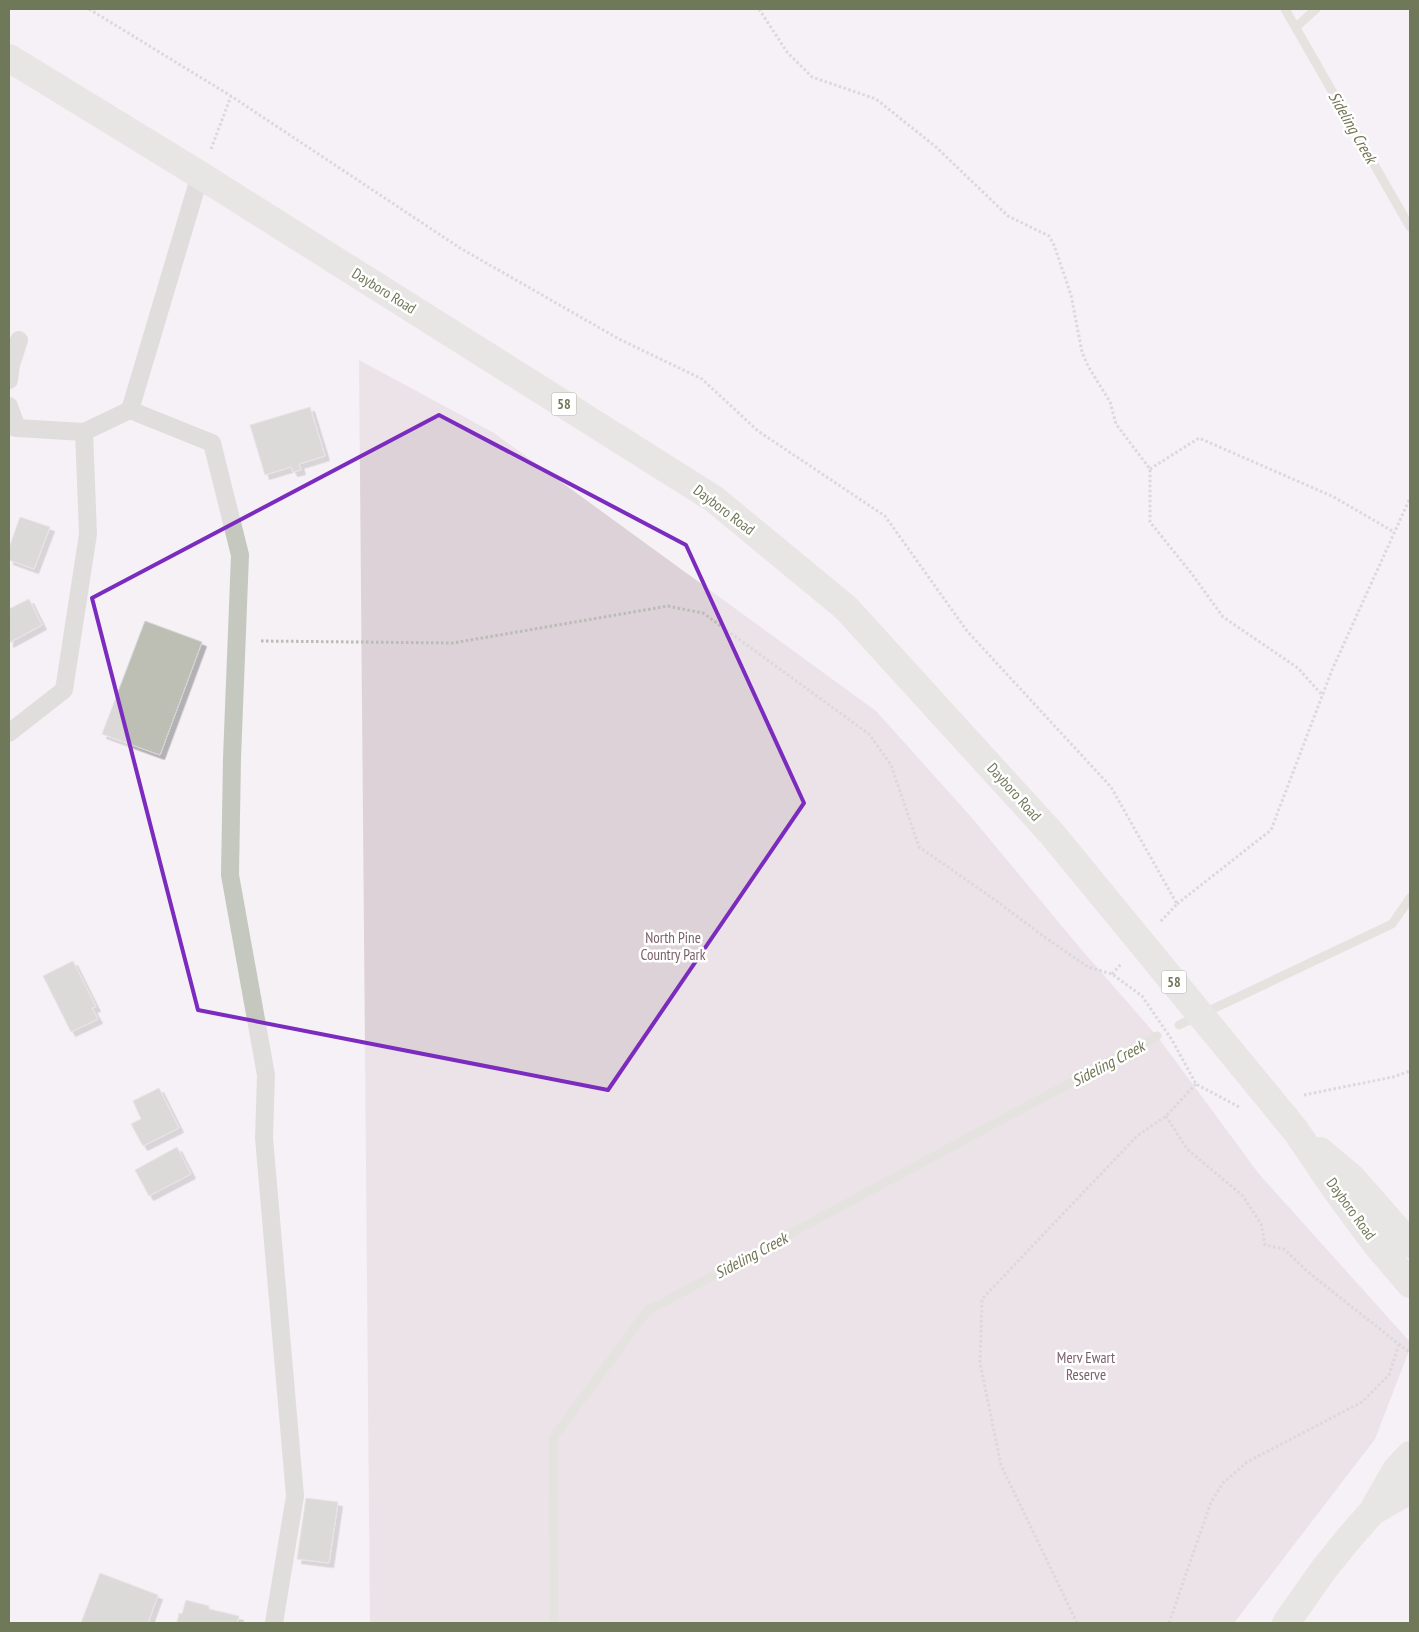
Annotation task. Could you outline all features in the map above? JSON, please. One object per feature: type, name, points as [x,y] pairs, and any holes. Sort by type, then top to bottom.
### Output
[{"type":"main road","name":"Dayboro Road","points":[[9,58],[200,175],[714,499],[846,608],[1052,834],[1296,1131],[1376,1244],[1410,1284]]},
{"type":"main road","name":"Dayboro Road","points":[[1296,1131],[1352,1178],[1410,1244]]},
{"type":"main road","points":[[1286,1623],[1324,1569],[1372,1512],[1396,1470],[1410,1455]]},
{"type":"main road","points":[[1372,1512],[1410,1490]]},
{"type":"lane","points":[[130,410],[200,175]]},
{"type":"lane","points":[[9,380],[19,340]]},
{"type":"lane","points":[[9,406],[13,427],[84,432],[130,410],[212,443],[240,555],[232,758],[230,876],[266,1075],[264,1138],[295,1496],[274,1623]]},
{"type":"lane","points":[[9,733],[64,690],[88,534],[84,432]]},
{"type":"path","points":[[89,9],[231,96],[460,248],[619,340],[702,379],[758,431],[885,516],[967,631],[1111,787],[1177,904]]},
{"type":"path","points":[[759,9],[787,52],[812,77],[876,99],[936,147],[1008,216],[1049,236],[1054,245],[1071,295],[1082,352],[1088,366],[1110,402],[1116,424],[1150,469],[1150,522],[1192,574],[1223,617],[1298,668],[1323,696]]},
{"type":"path","points":[[200,175],[231,96]]},
{"type":"path","points":[[1150,469],[1199,438],[1332,496],[1394,532]]},
{"type":"path","points":[[1158,925],[1177,904],[1271,830],[1332,670],[1410,498]]},
{"type":"path","points":[[237,640],[453,643],[668,606],[703,613],[869,734],[891,765],[919,847],[991,896],[1088,967],[1112,974],[1142,996],[1172,1040]]},
{"type":"path","points":[[1112,974],[1125,960]]},
{"type":"path","points":[[1076,1623],[1001,1465],[980,1363],[982,1299],[1137,1136],[1166,1116],[1196,1084]]},
{"type":"path","points":[[1166,1116],[1187,1149],[1243,1196],[1261,1224],[1265,1245],[1284,1249],[1308,1272],[1410,1353]]},
{"type":"path","points":[[1169,1623],[1211,1502],[1223,1483],[1247,1462],[1362,1402],[1389,1375],[1399,1344]]},
{"type":"highlighted area","points":[[439,415],[686,545],[804,803],[608,1090],[198,1010],[92,598]]},
{"type":"green space","name":"North Pine Country Park","points":[[359,360],[494,433],[876,711],[972,818],[1080,948],[1157,1036],[1259,1174],[1410,1342],[1410,1348],[1375,1439],[1234,1623],[370,1623]]},
{"type":"building","points":[[310,407],[325,456],[299,464],[301,470],[293,472],[291,467],[265,475],[250,425]]},
{"type":"building","points":[[20,517],[50,527],[34,569],[9,560],[9,548]]},
{"type":"building","points":[[29,599],[42,625],[9,643],[9,609]]},
{"type":"building","points":[[145,621],[202,642],[160,755],[102,734]]},
{"type":"building","points":[[73,961],[96,1007],[92,1008],[98,1019],[71,1032],[43,976]]},
{"type":"building","points":[[159,1088],[179,1128],[143,1146],[131,1124],[141,1119],[133,1101]]},
{"type":"building","points":[[177,1147],[191,1174],[149,1196],[135,1170]]},
{"type":"building","points":[[306,1498],[338,1502],[329,1563],[297,1559]]},
{"type":"building","points":[[100,1573],[158,1595],[148,1623],[81,1623]]},
{"type":"building","points":[[186,1600],[209,1606],[209,1609],[239,1616],[237,1623],[177,1623],[179,1613],[182,1614]]},
{"type":"waterway","name":"Sideling Creek","points":[[1285,9],[1410,227]]},
{"type":"waterway","name":"Sideling Creek","points":[[1296,27],[1316,9]]},
{"type":"waterway","name":"Sideling Creek","points":[[1179,1025],[1392,924],[1410,898]]},
{"type":"waterway","name":"Sideling Creek","points":[[554,1623],[553,1438],[647,1311],[1157,1036]]},
{"type":"park label","name":"Merv Ewart Reserve","points":[[1086,1366]]}]
